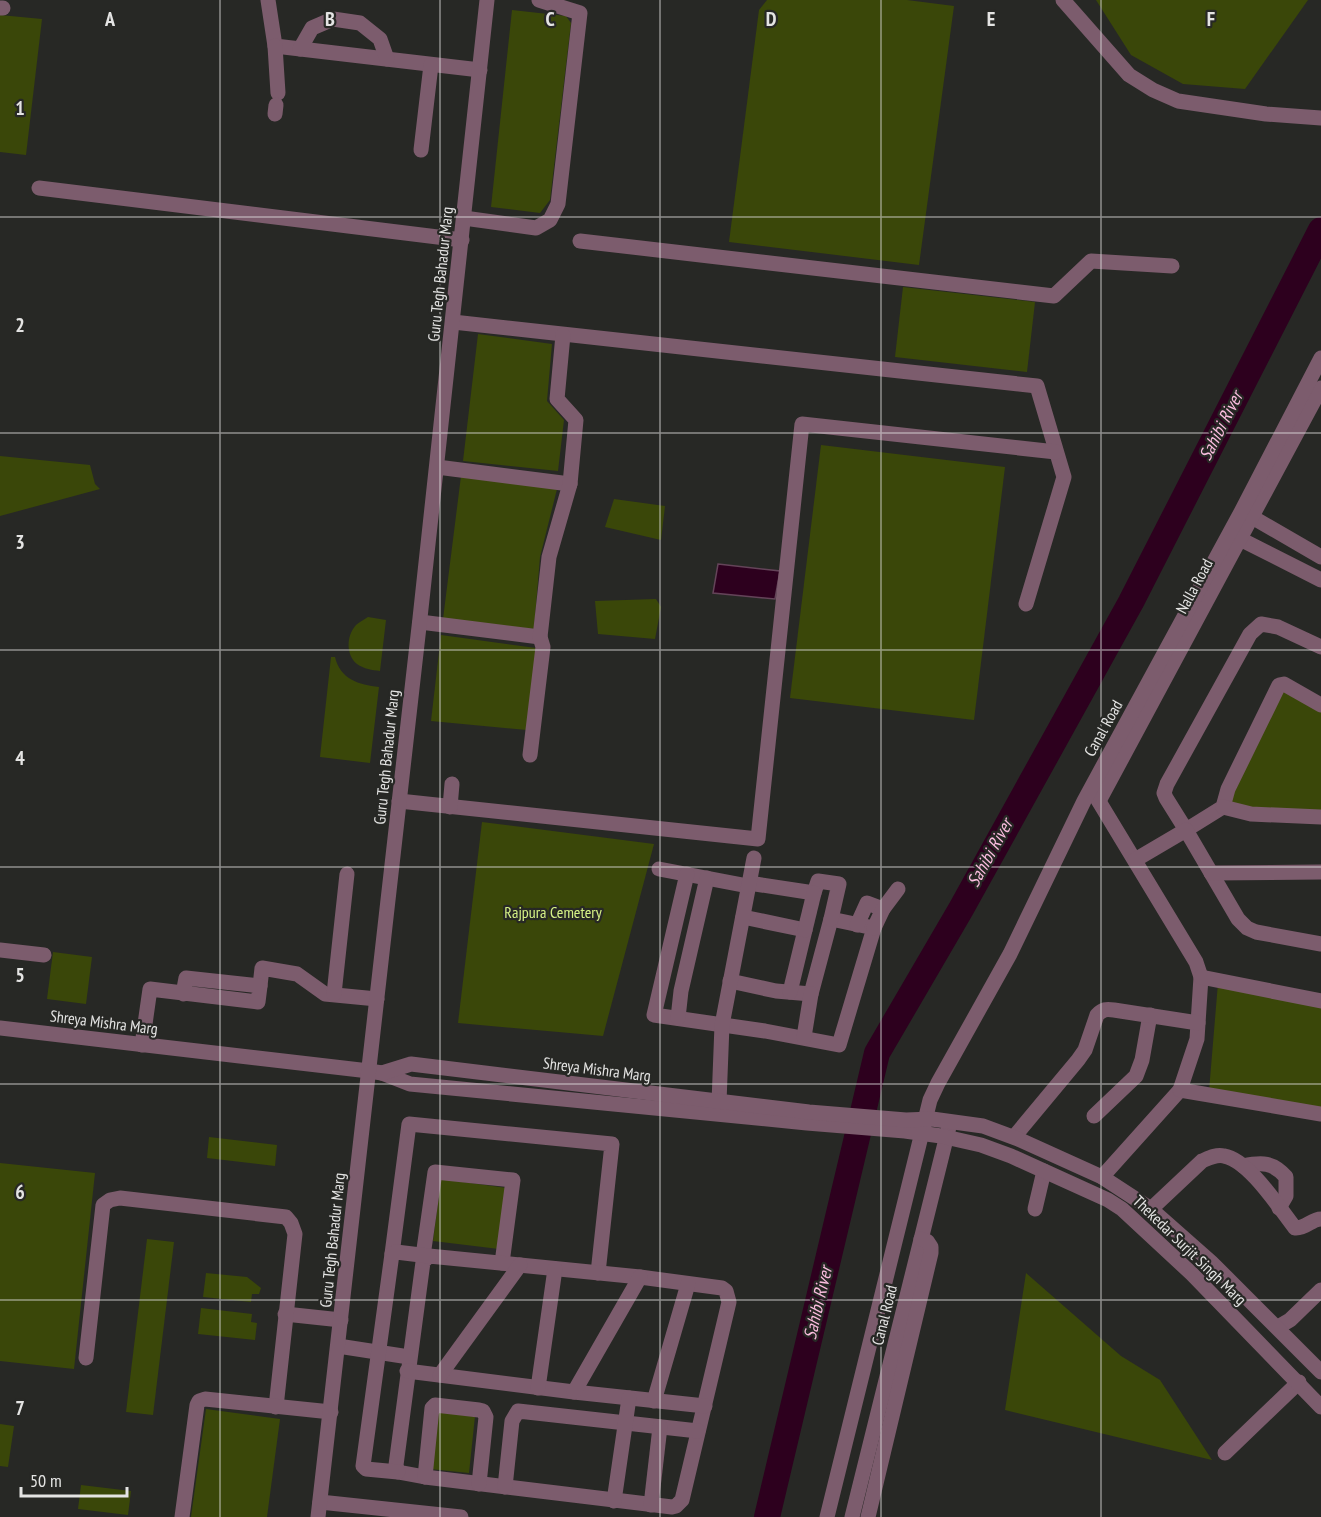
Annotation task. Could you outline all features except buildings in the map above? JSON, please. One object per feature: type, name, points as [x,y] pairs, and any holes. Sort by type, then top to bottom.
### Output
[{"type":"street","points":[[268,0],[275,46],[276,104]]},
{"type":"street","name":"Guru Tegh Bahadur Marg","points":[[319,1509],[341,1320],[376,1072],[377,999],[487,0]]},
{"type":"street","points":[[464,218],[536,228],[550,220],[558,204],[580,13],[539,0]]},
{"type":"street","points":[[1063,0],[1129,75],[1153,90],[1178,101],[1266,114],[1321,118]]},
{"type":"street","points":[[300,49],[312,28],[333,19],[360,23],[380,39],[387,59]]},
{"type":"street","points":[[275,46],[480,70]]},
{"type":"street","points":[[421,150],[431,65]]},
{"type":"street","points":[[39,188],[462,240]]},
{"type":"street","points":[[580,241],[1054,296],[1091,261],[1172,266]]},
{"type":"street","points":[[453,322],[1037,386],[1064,477],[1026,604]]},
{"type":"street","points":[[530,755],[543,647],[540,637],[549,557],[570,484],[576,420],[557,399],[563,335]]},
{"type":"street","name":"Canal Road","points":[[827,1517],[922,1126],[938,1083],[1010,954],[1090,788],[1241,512],[1321,358]]},
{"type":"street","name":"Nalla Road","points":[[1099,801],[1321,388]]},
{"type":"street","points":[[399,801],[758,839],[802,424],[1056,452]]},
{"type":"street","points":[[437,467],[570,484]]},
{"type":"street","points":[[1252,517],[1320,555]]},
{"type":"street","points":[[1240,539],[1321,580]]},
{"type":"street","points":[[420,622],[540,637]]},
{"type":"street","points":[[1321,647],[1271,624],[1261,624],[1250,633],[1164,792],[1238,919],[1247,928],[1263,934],[1321,944]]},
{"type":"street","points":[[1135,860],[1223,807],[1228,789],[1279,685],[1284,684],[1321,705]]},
{"type":"street","points":[[450,807],[452,784]]},
{"type":"street","points":[[1090,788],[1196,962],[1201,977],[1197,1039],[1180,1090],[1102,1177]]},
{"type":"street","points":[[1223,807],[1251,814],[1321,817]]},
{"type":"street","points":[[719,1102],[722,1025],[754,858]]},
{"type":"street","points":[[659,869],[814,893]]},
{"type":"street","points":[[1211,873],[1321,872]]},
{"type":"street","points":[[334,994],[347,874]]},
{"type":"street","points":[[687,874],[654,1015],[804,1037],[840,1045],[874,928],[883,909],[898,889]]},
{"type":"street","points":[[678,1018],[690,945],[693,945],[707,878]]},
{"type":"street","points":[[790,992],[818,881],[839,884],[811,994],[804,1037]]},
{"type":"street","points":[[857,925],[867,903],[883,909]]},
{"type":"street","points":[[743,917],[805,930]]},
{"type":"street","points":[[831,919],[874,928]]},
{"type":"street","points":[[0,950],[44,955]]},
{"type":"street","points":[[142,1045],[150,989],[258,1002],[262,968],[297,974],[325,994],[377,999]]},
{"type":"street","points":[[1201,977],[1321,1001]]},
{"type":"street","points":[[730,981],[811,994]]},
{"type":"street","points":[[1014,1137],[1085,1050],[1097,1015],[1101,1011],[1106,1009],[1198,1023]]},
{"type":"street","points":[[1094,1116],[1136,1076],[1142,1060],[1150,1015]]},
{"type":"street","name":"Shreya Mishra Marg","points":[[0,1028],[376,1072],[410,1084],[808,1118]]},
{"type":"street","name":"Shreya Mishra Marg","points":[[376,1072],[411,1064],[719,1102],[808,1118]]},
{"type":"street","points":[[1180,1090],[1321,1114]]},
{"type":"street","name":"Thekedar Surjit Singh Marg","points":[[808,1118],[922,1126],[951,1121],[983,1126],[1014,1137],[1102,1177],[1151,1209],[1211,1262],[1321,1372]]},
{"type":"street","name":"Canal Road","points":[[852,1517],[951,1121]]},
{"type":"street","points":[[392,1254],[396,1252],[426,1256],[502,1263],[555,1269],[640,1277],[722,1288],[726,1291],[729,1302],[682,1500],[672,1508],[366,1469],[363,1466],[409,1124],[612,1144],[598,1273]]},
{"type":"street","name":"Thekedar Surjit Singh Marg","points":[[922,1126],[946,1137],[981,1144],[1108,1200],[1122,1209],[1192,1274],[1321,1407]]},
{"type":"street","points":[[1151,1209],[1202,1161],[1217,1155],[1244,1166],[1295,1228],[1304,1227],[1315,1219],[1321,1219]]},
{"type":"street","points":[[1244,1166],[1259,1163],[1270,1164],[1286,1177],[1286,1196],[1279,1208]]},
{"type":"street","points":[[1035,1209],[1044,1171]]},
{"type":"street","points":[[398,1472],[396,1465],[408,1364],[423,1262],[426,1256],[435,1172],[513,1180],[502,1263]]},
{"type":"street","points":[[86,1358],[103,1205],[110,1200],[120,1198],[286,1217],[295,1234],[276,1407]]},
{"type":"street","points":[[868,1517],[931,1253],[931,1247],[927,1241],[921,1239]]},
{"type":"street","points":[[440,1375],[520,1265]]},
{"type":"street","points":[[505,1487],[512,1421],[530,1387],[555,1269]]},
{"type":"street","points":[[574,1392],[640,1277]]},
{"type":"street","points":[[654,1401],[688,1284]]},
{"type":"street","points":[[1278,1327],[1290,1320],[1321,1290]]},
{"type":"street","points":[[285,1314],[341,1320]]},
{"type":"street","points":[[338,1346],[379,1352],[440,1375],[705,1406]]},
{"type":"street","points":[[1225,1454],[1299,1382]]},
{"type":"street","points":[[614,1500],[629,1398]]},
{"type":"street","points":[[182,1517],[199,1401],[205,1399],[331,1412]]},
{"type":"street","points":[[425,1477],[432,1408],[435,1405],[479,1410],[483,1411],[486,1417],[479,1484]]},
{"type":"street","points":[[518,1411],[698,1431]]},
{"type":"street","points":[[651,1505],[660,1427]]},
{"type":"street","points":[[319,1509],[461,1517]]},
{"type":"green space","points":[[767,0],[907,0],[954,6],[919,265],[729,242],[759,10]]},
{"type":"green space","points":[[1096,0],[1308,0],[1245,89],[1183,84],[1131,55]]},
{"type":"green space","points":[[512,10],[566,16],[571,23],[550,200],[540,213],[491,207]]},
{"type":"green space","points":[[0,15],[42,19],[26,155],[0,152]]},
{"type":"green space","points":[[903,287],[1035,302],[1027,372],[895,357]]},
{"type":"green space","points":[[478,334],[552,344],[547,401],[564,420],[558,471],[463,461]]},
{"type":"green space","points":[[821,445],[1005,467],[974,720],[790,698]]},
{"type":"green space","points":[[0,456],[90,465],[95,484],[100,489],[0,516]]},
{"type":"green space","points":[[461,476],[557,489],[540,557],[534,629],[443,619]]},
{"type":"green space","points":[[614,499],[665,506],[661,540],[605,527]]},
{"type":"green space","points":[[656,599],[661,607],[655,639],[598,634],[595,601]]},
{"type":"green space","points":[[368,617],[386,620],[380,671],[357,664],[349,651],[350,634],[357,624]]},
{"type":"green space","points":[[441,635],[536,648],[527,730],[431,721]]},
{"type":"green space","points":[[331,657],[335,657],[341,671],[351,680],[379,687],[370,763],[320,757]]},
{"type":"green space","points":[[1277,683],[1321,711],[1321,812],[1231,809],[1231,772]]},
{"type":"green space","name":"Rajpura Cemetery","points":[[482,822],[654,844],[603,1036],[458,1023]]},
{"type":"green space","points":[[53,952],[92,957],[86,1004],[47,999]]},
{"type":"green space","points":[[1218,983],[1321,1002],[1321,1108],[1209,1091]]},
{"type":"green space","points":[[209,1137],[277,1145],[275,1166],[207,1158]]},
{"type":"green space","points":[[0,1163],[95,1173],[74,1369],[0,1361]]},
{"type":"green space","points":[[441,1179],[507,1188],[499,1249],[433,1241]]},
{"type":"green space","points":[[147,1239],[174,1242],[153,1415],[126,1412]]},
{"type":"green space","points":[[206,1273],[247,1277],[261,1288],[259,1294],[252,1294],[251,1302],[203,1297]]},
{"type":"green space","points":[[1026,1273],[1121,1356],[1160,1380],[1212,1460],[1005,1410]]},
{"type":"green space","points":[[201,1308],[252,1314],[251,1322],[257,1323],[255,1340],[198,1334]]},
{"type":"green space","points":[[206,1409],[280,1419],[267,1517],[191,1517]]},
{"type":"green space","points":[[436,1412],[475,1416],[469,1473],[430,1469]]},
{"type":"green space","points":[[0,1424],[14,1426],[8,1467],[0,1466]]},
{"type":"green space","points":[[81,1485],[131,1491],[128,1515],[78,1509]]},
{"type":"shaded area","points":[[718,564],[780,571],[775,599],[713,593]]},
{"type":"waterway","name":"Sahibi River","points":[[767,1517],[877,1053],[961,909],[1131,602],[1321,230]]}]
